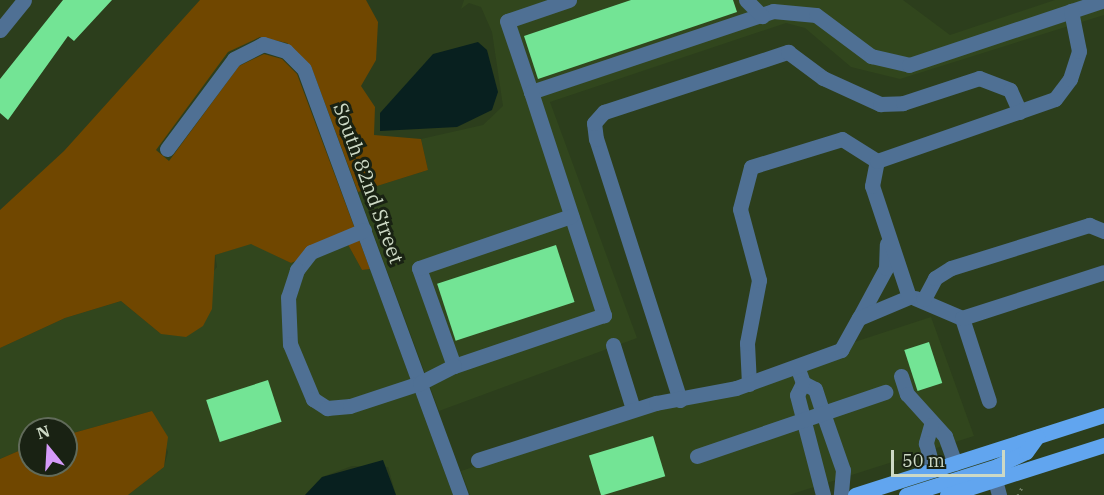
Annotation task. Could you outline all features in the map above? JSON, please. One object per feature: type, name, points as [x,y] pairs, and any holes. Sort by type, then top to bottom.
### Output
[{"type":"main road","points":[[855,495],[1104,415]]},
{"type":"main road","points":[[906,495],[997,466],[1026,452],[1037,437]]},
{"type":"main road","points":[[946,495],[1104,445]]},
{"type":"street","points":[[0,30],[24,0]]},
{"type":"street","points":[[364,230],[311,252],[297,270],[288,297],[290,344],[313,399],[327,408],[350,406],[420,383],[454,366],[604,315],[507,21],[569,0]]},
{"type":"street","points":[[746,0],[762,16]]},
{"type":"street","points":[[531,92],[773,11],[816,15],[871,56],[909,64],[1104,0]]},
{"type":"street","points":[[877,161],[1055,99],[1070,79],[1079,51],[1071,11]]},
{"type":"street","name":"South 82nd Street","points":[[167,149],[234,59],[263,44],[286,51],[304,69],[462,495]]},
{"type":"street","points":[[680,400],[596,139],[594,123],[604,112],[788,52],[823,78],[880,104],[903,103],[979,78],[1010,90],[1020,112]]},
{"type":"street","points":[[749,384],[747,343],[759,280],[740,209],[751,167],[842,139],[877,161]]},
{"type":"street","points":[[877,161],[872,186],[885,224],[917,298],[962,318],[1104,272]]},
{"type":"street","points":[[454,366],[419,268],[571,216]]},
{"type":"street","points":[[478,460],[633,409],[749,384],[800,376],[841,350],[860,318],[886,268],[885,224]]},
{"type":"street","points":[[860,318],[917,298],[935,278],[951,268],[1089,225],[1104,231]]},
{"type":"street","points":[[962,318],[989,401]]},
{"type":"street","points":[[613,345],[633,409]]},
{"type":"street","points":[[800,376],[815,389],[843,470],[841,495]]},
{"type":"street","points":[[800,376],[797,395],[823,495]]},
{"type":"street","points":[[901,376],[907,394],[925,408],[931,425],[945,436],[955,463]]},
{"type":"street","points":[[697,456],[885,392]]},
{"type":"street","points":[[931,425],[926,443],[933,470]]},
{"type":"street","points":[[995,480],[999,495]]},
{"type":"shaded area","points":[[200,0],[366,0],[378,22],[376,60],[361,86],[375,107],[374,135],[421,139],[428,170],[358,192],[311,66],[287,43],[260,37],[228,52],[156,150],[169,161],[239,66],[264,54],[282,59],[297,74],[370,269],[362,270],[346,241],[291,263],[251,244],[215,255],[212,309],[203,326],[186,337],[161,334],[121,301],[65,318],[0,348],[0,210],[64,151]]},
{"type":"shaded area","points":[[464,0],[903,0],[950,35],[1055,0],[1104,0],[1104,15],[900,79],[851,67],[805,28],[786,23],[550,102],[637,338],[439,411],[358,192],[428,170],[421,139],[483,125],[503,106],[492,32],[481,7],[469,3],[461,9]]},
{"type":"shaded area","points":[[346,241],[362,270],[370,269],[453,495],[396,495],[388,467],[352,466],[322,477],[305,495],[128,495],[164,467],[168,452],[152,411],[78,432],[78,417],[18,417],[18,451],[0,459],[0,348],[65,318],[121,301],[161,334],[217,267],[215,255],[251,243],[291,263]]},
{"type":"shaded area","points":[[931,317],[974,436],[789,495],[470,495],[461,471]]},
{"type":"shaded area","points":[[152,411],[168,437],[164,467],[128,495],[0,495],[0,459],[18,451],[18,477],[78,477],[78,432]]},
{"type":"water","points":[[478,42],[487,50],[498,92],[492,110],[457,127],[380,131],[380,113],[433,54]]},
{"type":"water","points":[[383,460],[396,495],[305,495],[322,477]]},
{"type":"building","points":[[63,0],[112,0],[74,41],[68,36],[8,120],[0,113],[0,79]]},
{"type":"building","points":[[631,0],[733,0],[737,12],[538,79],[524,36]]},
{"type":"building","points":[[556,245],[575,302],[456,341],[437,284]]},
{"type":"building","points":[[929,342],[942,383],[918,391],[904,350]]},
{"type":"building","points":[[268,380],[282,422],[220,442],[206,400]]},
{"type":"building","points":[[653,436],[665,476],[601,495],[589,456]]}]
